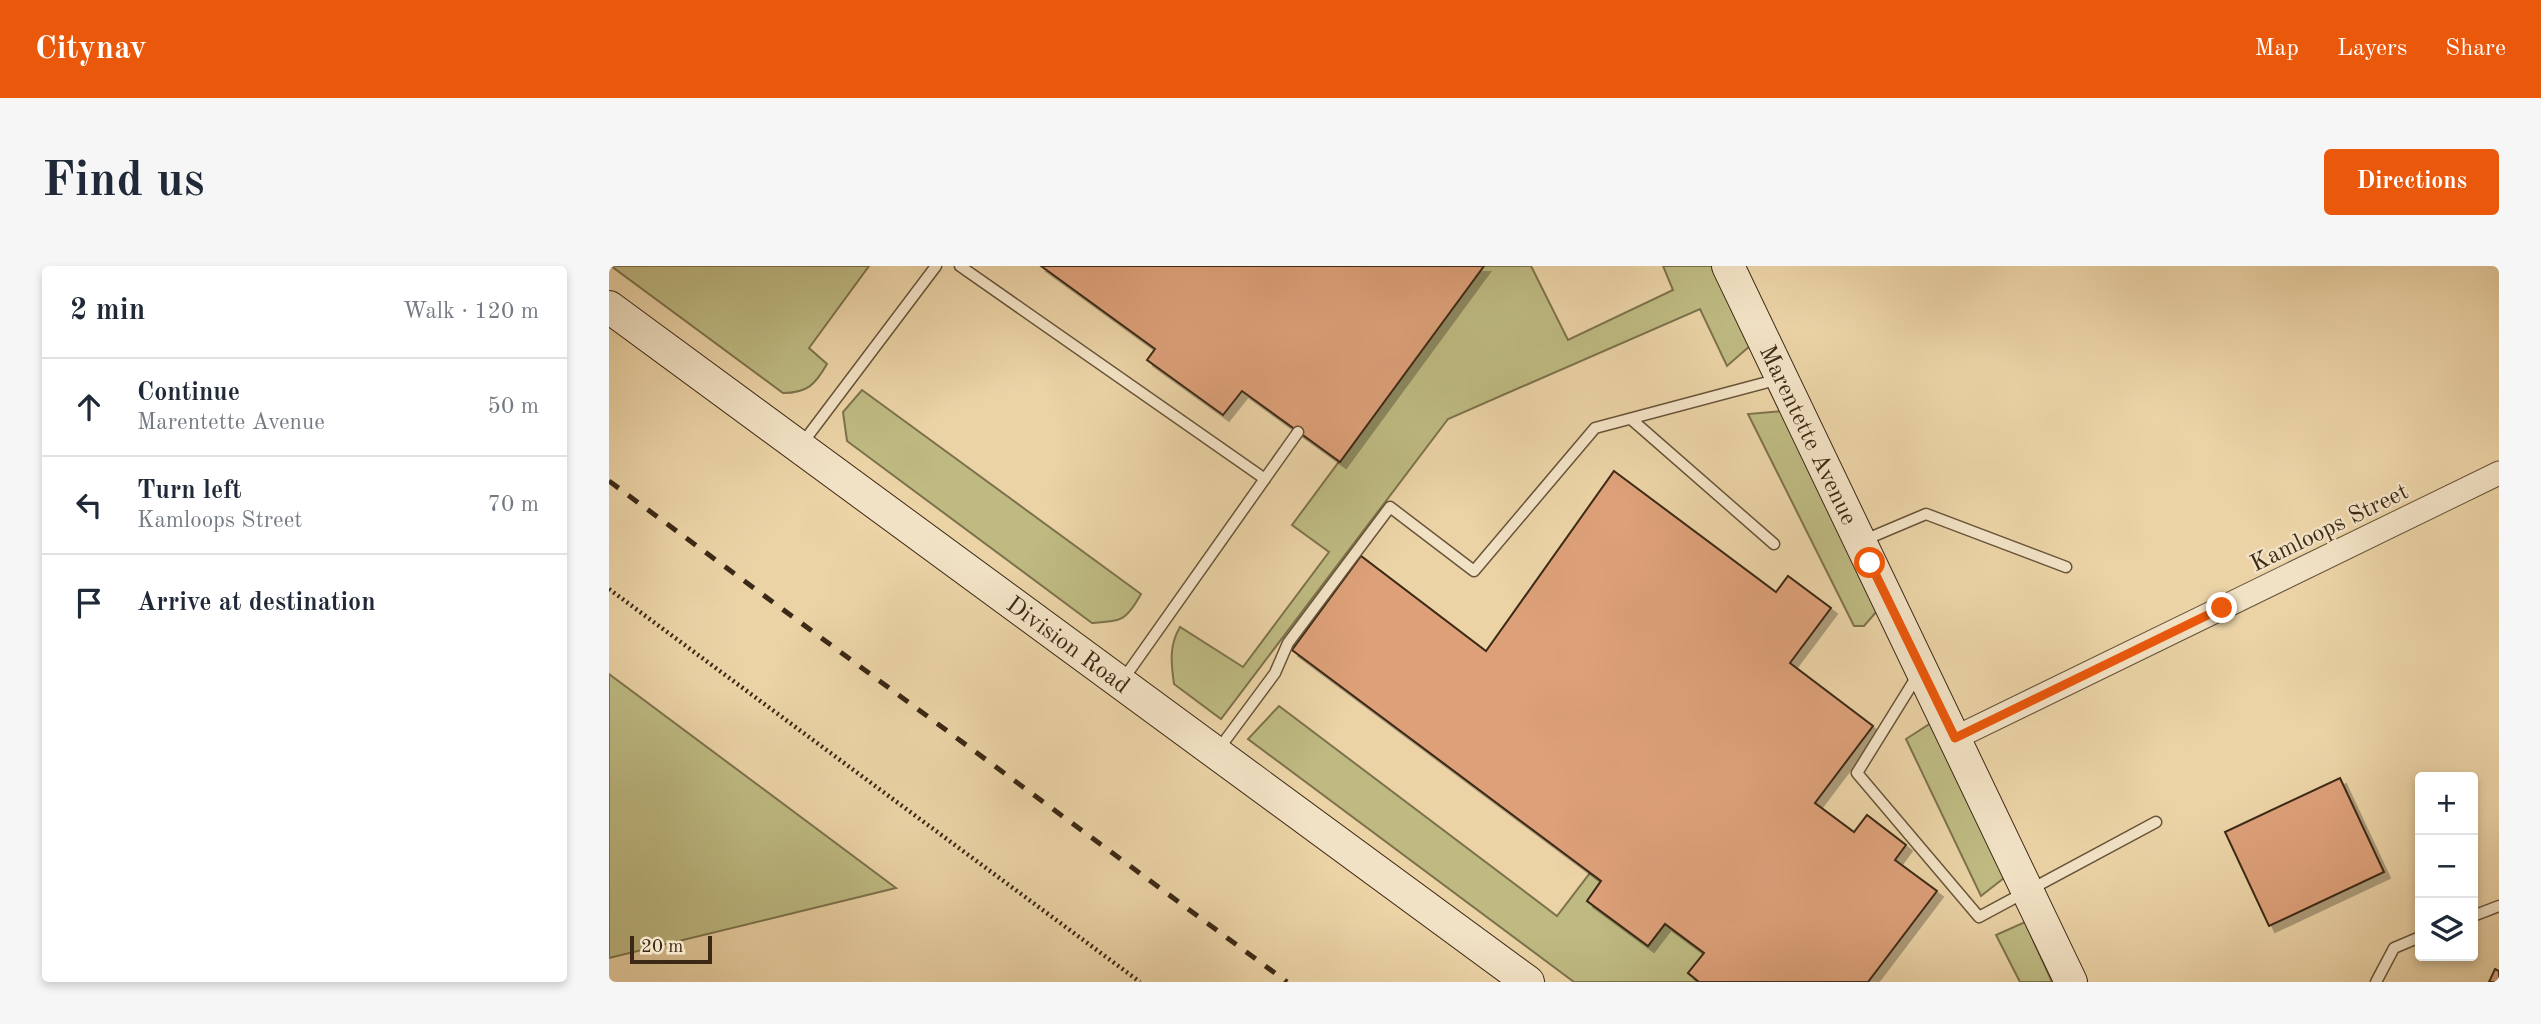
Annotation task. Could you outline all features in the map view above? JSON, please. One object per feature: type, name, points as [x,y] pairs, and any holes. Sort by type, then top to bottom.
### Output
[{"type":"main road","name":"Marentette Avenue","points":[[1728,266],[2071,982]]},
{"type":"main road","name":"Division Road","points":[[609,307],[1528,982]]},
{"type":"street","name":"Kamloops Street","points":[[1955,738],[2499,473]]},
{"type":"lane","points":[[799,447],[936,266]]},
{"type":"lane","points":[[960,266],[1265,480]]},
{"type":"lane","points":[[1216,753],[1275,673],[1288,643],[1391,507],[1474,571],[1595,428],[1782,379]]},
{"type":"lane","points":[[1631,419],[1774,544]]},
{"type":"lane","points":[[1120,683],[1298,432]]},
{"type":"lane","points":[[1859,542],[1926,514],[2066,568]]},
{"type":"lane","points":[[1922,670],[1857,773],[1979,918],[2156,822]]},
{"type":"lane","points":[[2478,914],[2499,906]]},
{"type":"lane","points":[[2376,982],[2394,948],[2415,939]]},
{"type":"path","points":[[609,589],[1140,982]]},
{"type":"shaded area","points":[[611,266],[869,266],[809,348],[827,364],[823,371],[804,389],[783,393]]},
{"type":"shaded area","points":[[1484,266],[1531,266],[1568,340],[1673,290],[1663,266],[1713,266],[1751,345],[1727,366],[1700,309],[1448,419],[1221,719],[1174,684],[1172,647],[1180,627],[1243,667],[1329,552],[1292,525]]},
{"type":"shaded area","points":[[862,390],[1141,594],[1127,615],[1117,620],[1092,623],[847,441],[843,412]]},
{"type":"shaded area","points":[[1783,411],[1877,611],[1864,626],[1854,626],[1748,414]]},
{"type":"shaded area","points":[[609,674],[896,888],[609,958]]},
{"type":"shaded area","points":[[1279,706],[1557,916],[1590,873],[1601,881],[1587,901],[1648,946],[1665,924],[1704,953],[1688,973],[1699,982],[1574,982],[1248,739]]},
{"type":"shaded area","points":[[1931,723],[2004,878],[1981,896],[1906,739]]},
{"type":"shaded area","points":[[2025,922],[2052,982],[2020,982],[1996,935]]},
{"type":"building","points":[[1041,266],[1484,266],[1340,462],[1242,391],[1223,415],[1147,360],[1155,349]]},
{"type":"building","points":[[1614,471],[1776,592],[1788,576],[1831,608],[1790,663],[1873,726],[1815,803],[1854,832],[1867,815],[1906,845],[1895,860],[1937,891],[1868,982],[1699,982],[1688,973],[1704,953],[1665,924],[1648,946],[1587,901],[1601,881],[1292,650],[1361,556],[1486,651]]},
{"type":"building","points":[[2340,778],[2384,872],[2269,926],[2225,832]]},
{"type":"building","points":[[2495,969],[2499,971],[2499,982],[2489,982]]},
{"type":"railway","points":[[609,481],[1287,982]]},
{"type":"route","points":[[1870,563],[1955,738],[2222,608]]}]
